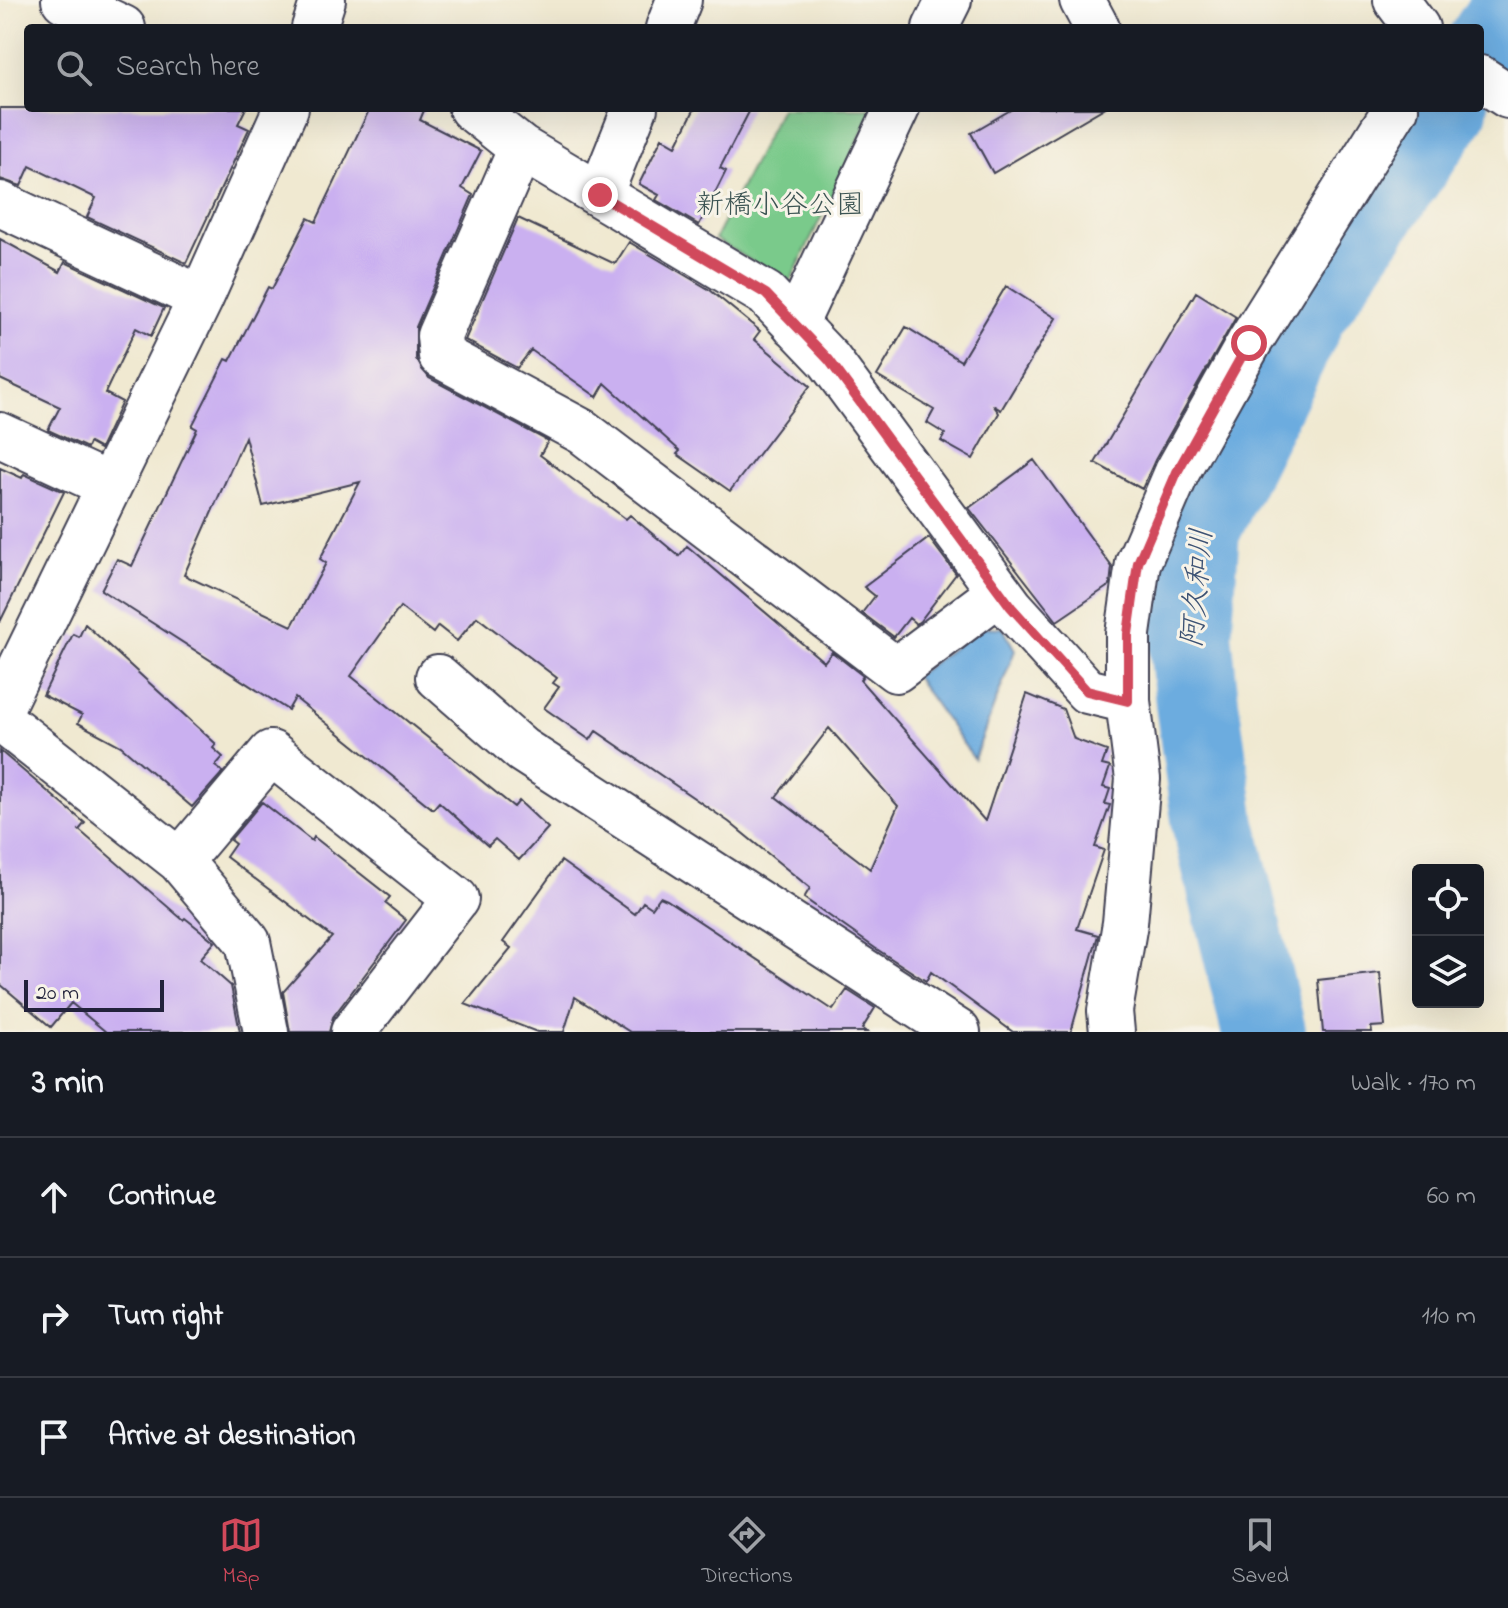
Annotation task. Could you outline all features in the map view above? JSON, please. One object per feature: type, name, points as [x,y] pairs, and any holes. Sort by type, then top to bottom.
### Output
[{"type":"street","points":[[64,0],[115,24]]},
{"type":"street","points":[[315,24],[323,0]]},
{"type":"street","points":[[670,24],[679,0]]},
{"type":"street","points":[[937,24],[949,0]]},
{"type":"street","points":[[1082,0],[1095,24]]},
{"type":"street","points":[[1396,0],[1414,24]]},
{"type":"street","points":[[0,710],[201,298],[284,112]]},
{"type":"street","points":[[476,112],[521,148],[766,294],[829,360],[1000,592],[1087,691],[1128,701]]},
{"type":"street","points":[[600,195],[633,112]]},
{"type":"street","points":[[795,325],[895,112]]},
{"type":"street","points":[[1112,1032],[1110,1011],[1125,923],[1138,779],[1128,701],[1128,634],[1138,563],[1177,472],[1249,343],[1393,112]]},
{"type":"street","points":[[521,148],[439,336],[441,356],[583,432],[896,670],[1000,592]]},
{"type":"street","points":[[0,204],[201,298]]},
{"type":"street","points":[[0,435],[108,485]]},
{"type":"street","points":[[438,677],[522,750],[958,1032]]},
{"type":"street","points":[[0,719],[180,861],[248,942],[266,1032]]},
{"type":"street","points":[[180,861],[271,753],[456,899],[353,1032]]},
{"type":"green space","name":"新橋小谷公園","points":[[779,112],[872,112],[789,284],[715,239]]},
{"type":"water","points":[[982,627],[1003,628],[1015,650],[974,759],[915,676]]},
{"type":"building","points":[[0,108],[24,108],[24,112],[244,112],[238,124],[249,129],[186,263],[87,217],[96,198],[30,166],[21,186],[0,179]]},
{"type":"building","points":[[368,112],[423,112],[420,120],[481,151],[462,188],[473,195],[416,327],[416,359],[429,378],[548,441],[540,455],[626,519],[630,515],[679,556],[687,546],[824,662],[832,652],[863,676],[860,680],[985,821],[1027,694],[1063,709],[1074,739],[1107,751],[1102,765],[1110,767],[1103,787],[1110,789],[1105,804],[1110,805],[1095,847],[1104,850],[1077,929],[1098,935],[1071,1032],[1013,1032],[931,972],[926,981],[875,948],[804,898],[810,888],[729,822],[596,731],[590,740],[544,708],[559,687],[553,683],[557,678],[477,617],[457,641],[438,626],[433,633],[400,607],[351,676],[514,807],[519,801],[548,828],[519,860],[495,839],[488,846],[439,802],[433,809],[295,698],[288,710],[101,590],[117,559],[132,566],[197,429],[192,426],[268,287],[272,289],[308,218],[316,222]],"holes":[[[245,437],[263,506],[360,482],[320,559],[326,563],[292,626],[184,575]],[[829,728],[898,806],[870,869],[776,797]]]},
{"type":"building","points":[[693,112],[749,112],[720,168],[726,171],[699,225],[656,200],[659,195],[639,184],[662,138],[676,146]]},
{"type":"building","points":[[1007,112],[1097,112],[993,173],[971,133]]},
{"type":"building","points":[[518,218],[615,264],[629,242],[710,290],[760,331],[754,339],[810,386],[730,491],[677,454],[680,451],[605,383],[597,397],[531,350],[517,368],[465,340]]},
{"type":"building","points":[[0,239],[60,272],[65,262],[164,308],[151,336],[136,328],[105,393],[122,402],[100,449],[89,443],[87,448],[48,430],[60,407],[0,379]]},
{"type":"building","points":[[1006,286],[1056,318],[1001,410],[993,405],[999,413],[973,459],[941,441],[945,434],[927,423],[934,410],[877,376],[906,327],[961,361]]},
{"type":"building","points":[[1196,292],[1236,317],[1155,460],[1142,489],[1095,463]]},
{"type":"building","points":[[1034,460],[1112,567],[1110,585],[1057,621],[969,508]]},
{"type":"building","points":[[0,468],[22,478],[24,474],[64,492],[0,622]]},
{"type":"building","points":[[929,538],[956,574],[920,621],[916,624],[909,618],[894,637],[862,613],[875,596],[864,587]]},
{"type":"building","points":[[85,624],[216,744],[213,748],[223,757],[215,766],[223,772],[192,807],[121,746],[78,723],[82,715],[43,695],[73,634],[79,637]]},
{"type":"building","points":[[0,751],[85,823],[79,830],[183,920],[185,918],[215,942],[200,959],[231,986],[240,1032],[106,1032],[71,1003],[51,1027],[0,984]]},
{"type":"building","points":[[262,802],[312,841],[314,837],[390,897],[385,903],[406,920],[333,1017],[329,1032],[290,1032],[283,992],[332,937],[226,857],[235,844],[230,840]]},
{"type":"building","points":[[561,861],[635,914],[643,902],[652,908],[660,897],[667,900],[833,1010],[847,990],[875,1008],[862,1029],[867,1032],[630,1032],[575,997],[564,1032],[537,1032],[465,1004],[511,948],[503,942]]},
{"type":"building","points":[[1380,973],[1385,1026],[1371,1027],[1372,1032],[1323,1032],[1318,980]]},
{"type":"waterway","name":"阿久和川","points":[[1484,51],[1508,15]]},
{"type":"waterway","name":"阿久和川","points":[[1264,1032],[1214,825],[1197,703],[1190,635],[1198,530],[1306,310],[1443,112]]},
{"type":"route","points":[[600,195],[766,294],[829,360],[1011,607],[1087,691],[1128,701],[1128,634],[1138,563],[1177,472],[1249,343]]}]
